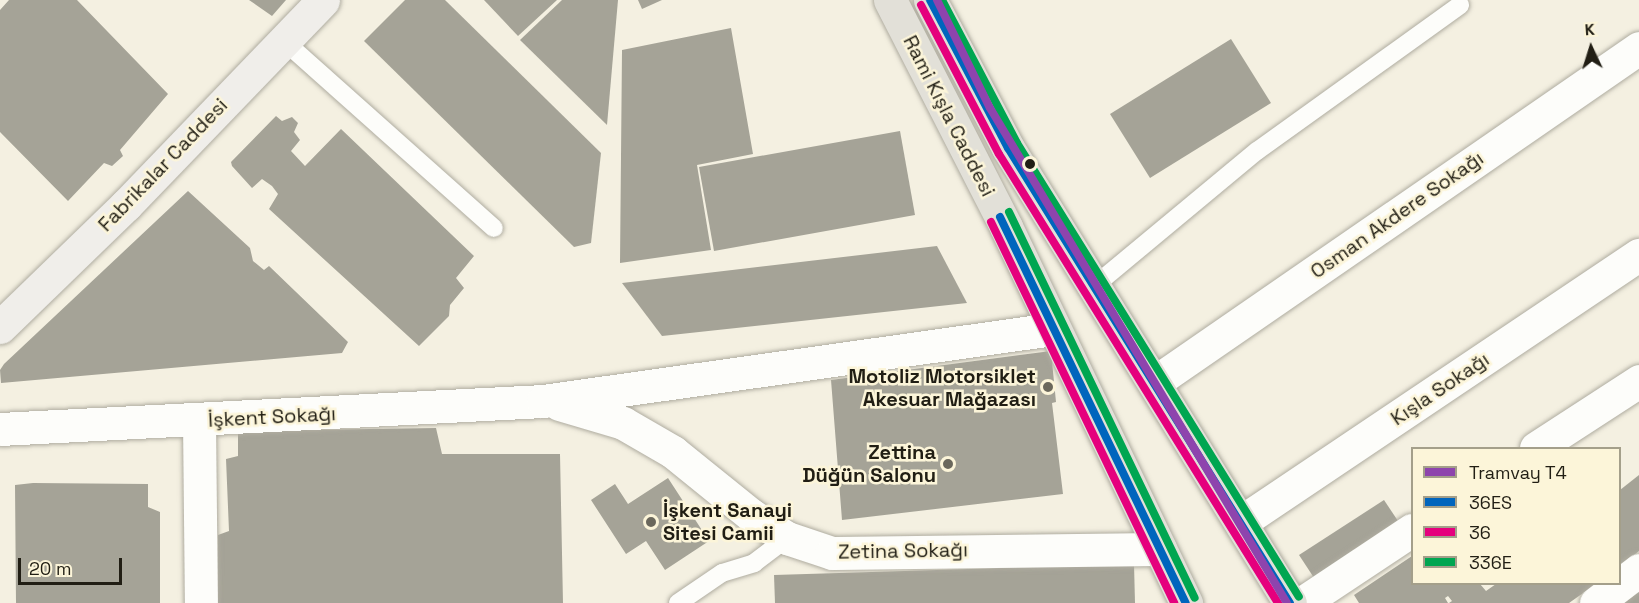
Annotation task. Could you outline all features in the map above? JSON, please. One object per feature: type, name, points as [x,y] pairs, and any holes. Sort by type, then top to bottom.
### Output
[{"type":"main road","name":"Rami Kışla Caddesi","points":[[890,0],[1053,329],[1185,603]]},
{"type":"main road","name":"Rami Kışla Caddesi","points":[[930,0],[1008,148],[1241,522],[1283,596]]},
{"type":"street","name":"Fabrikalar Caddesi","points":[[0,327],[126,205],[322,0]]},
{"type":"street","name":"Osman Akdere Sokağı","points":[[1155,382],[1639,48]]},
{"type":"street","name":"Kışla Sokağı","points":[[1241,522],[1639,255]]},
{"type":"street","points":[[543,401],[1053,329]]},
{"type":"street","points":[[1538,447],[1639,381]]},
{"type":"street","name":"İşkent Sokağı","points":[[0,429],[199,421],[543,401]]},
{"type":"street","name":"Zetina Sokağı","points":[[543,401],[588,410],[622,423],[673,452],[751,515],[787,538],[831,553],[1160,549]]},
{"type":"street","points":[[199,421],[201,603]]},
{"type":"street","points":[[1302,603],[1411,531]]},
{"type":"street","points":[[1621,584],[1639,570]]},
{"type":"street","points":[[1596,603],[1619,585]]},
{"type":"lane","points":[[1094,287],[1257,151],[1460,5]]},
{"type":"lane","points":[[284,41],[494,228]]},
{"type":"lane","points":[[678,603],[722,573],[754,563],[787,538]]},
{"type":"building","points":[[9,0],[77,0],[168,94],[120,150],[123,156],[112,166],[104,163],[68,201],[0,132],[0,10]]},
{"type":"building","points":[[249,0],[286,0],[272,16]]},
{"type":"building","points":[[405,0],[445,0],[601,153],[591,243],[574,247],[364,41]]},
{"type":"building","points":[[484,0],[557,0],[518,36]]},
{"type":"building","points":[[562,0],[618,0],[607,125],[520,40]]},
{"type":"building","points":[[638,0],[662,0],[642,9]]},
{"type":"building","points":[[731,28],[753,154],[697,165],[711,250],[620,263],[622,50]]},
{"type":"building","points":[[1231,39],[1271,103],[1150,178],[1110,114]]},
{"type":"building","points":[[276,116],[282,121],[292,117],[298,123],[294,132],[300,140],[291,151],[305,166],[341,129],[474,256],[456,278],[464,288],[450,305],[449,316],[419,346],[269,209],[278,194],[272,186],[262,179],[252,188],[232,166],[231,162]]},
{"type":"building","points":[[900,131],[915,215],[714,251],[699,167]]},
{"type":"building","points":[[188,191],[250,248],[253,261],[264,270],[269,266],[348,342],[342,353],[1,383],[0,370],[4,364]]},
{"type":"building","points":[[937,246],[967,303],[662,336],[622,283]]},
{"type":"building","name":"Zettina Düğün Salonu","points":[[1051,351],[1056,402],[1052,403],[1063,494],[842,520],[831,380]]},
{"type":"building","points":[[436,428],[442,454],[560,454],[563,603],[218,603],[218,535],[229,531],[226,459],[238,456],[238,431]]},
{"type":"building","points":[[1639,475],[1639,551],[1621,565],[1621,489]]},
{"type":"building","name":"İşkent Sanayi Sitesi Camii","points":[[668,478],[709,541],[665,570],[646,541],[626,554],[591,500],[615,484],[628,504]]},
{"type":"building","points":[[33,483],[148,484],[148,507],[160,512],[160,603],[16,603],[15,485]]},
{"type":"building","points":[[1384,500],[1406,533],[1320,587],[1299,555]]},
{"type":"building","points":[[1411,557],[1411,585],[1481,585],[1486,591],[1495,585],[1595,585],[1569,603],[1449,603],[1452,601],[1448,596],[1445,598],[1448,603],[1359,603],[1354,595]]},
{"type":"building","points":[[1134,564],[1135,603],[775,603],[774,575]]},
{"type":"building","points":[[1639,592],[1639,603],[1623,603]]},
{"type":"tram line","name":"T4","points":[[937,0],[990,108],[1287,603]]},
{"type":"transit line","name":"36ES","points":[[930,0],[1008,148],[1290,603]]},
{"type":"transit line","name":"336E","points":[[942,0],[1017,143],[1299,597]]},
{"type":"transit line","name":"36","points":[[921,5],[999,154],[1278,603]]},
{"type":"transit line","name":"336E","points":[[1009,212],[1195,598]]},
{"type":"transit line","name":"36ES","points":[[1000,217],[1186,603]]},
{"type":"transit line","name":"36","points":[[991,222],[1174,603]]},
{"type":"place","name":"Motoliz Motorsiklet Akesuar Mağazası","points":[[1048,387]]},
{"type":"place","name":"Zettina Düğün Salonu","points":[[948,464]]},
{"type":"place","name":"İşkent Sanayi Sitesi Camii","points":[[651,522]]}]
